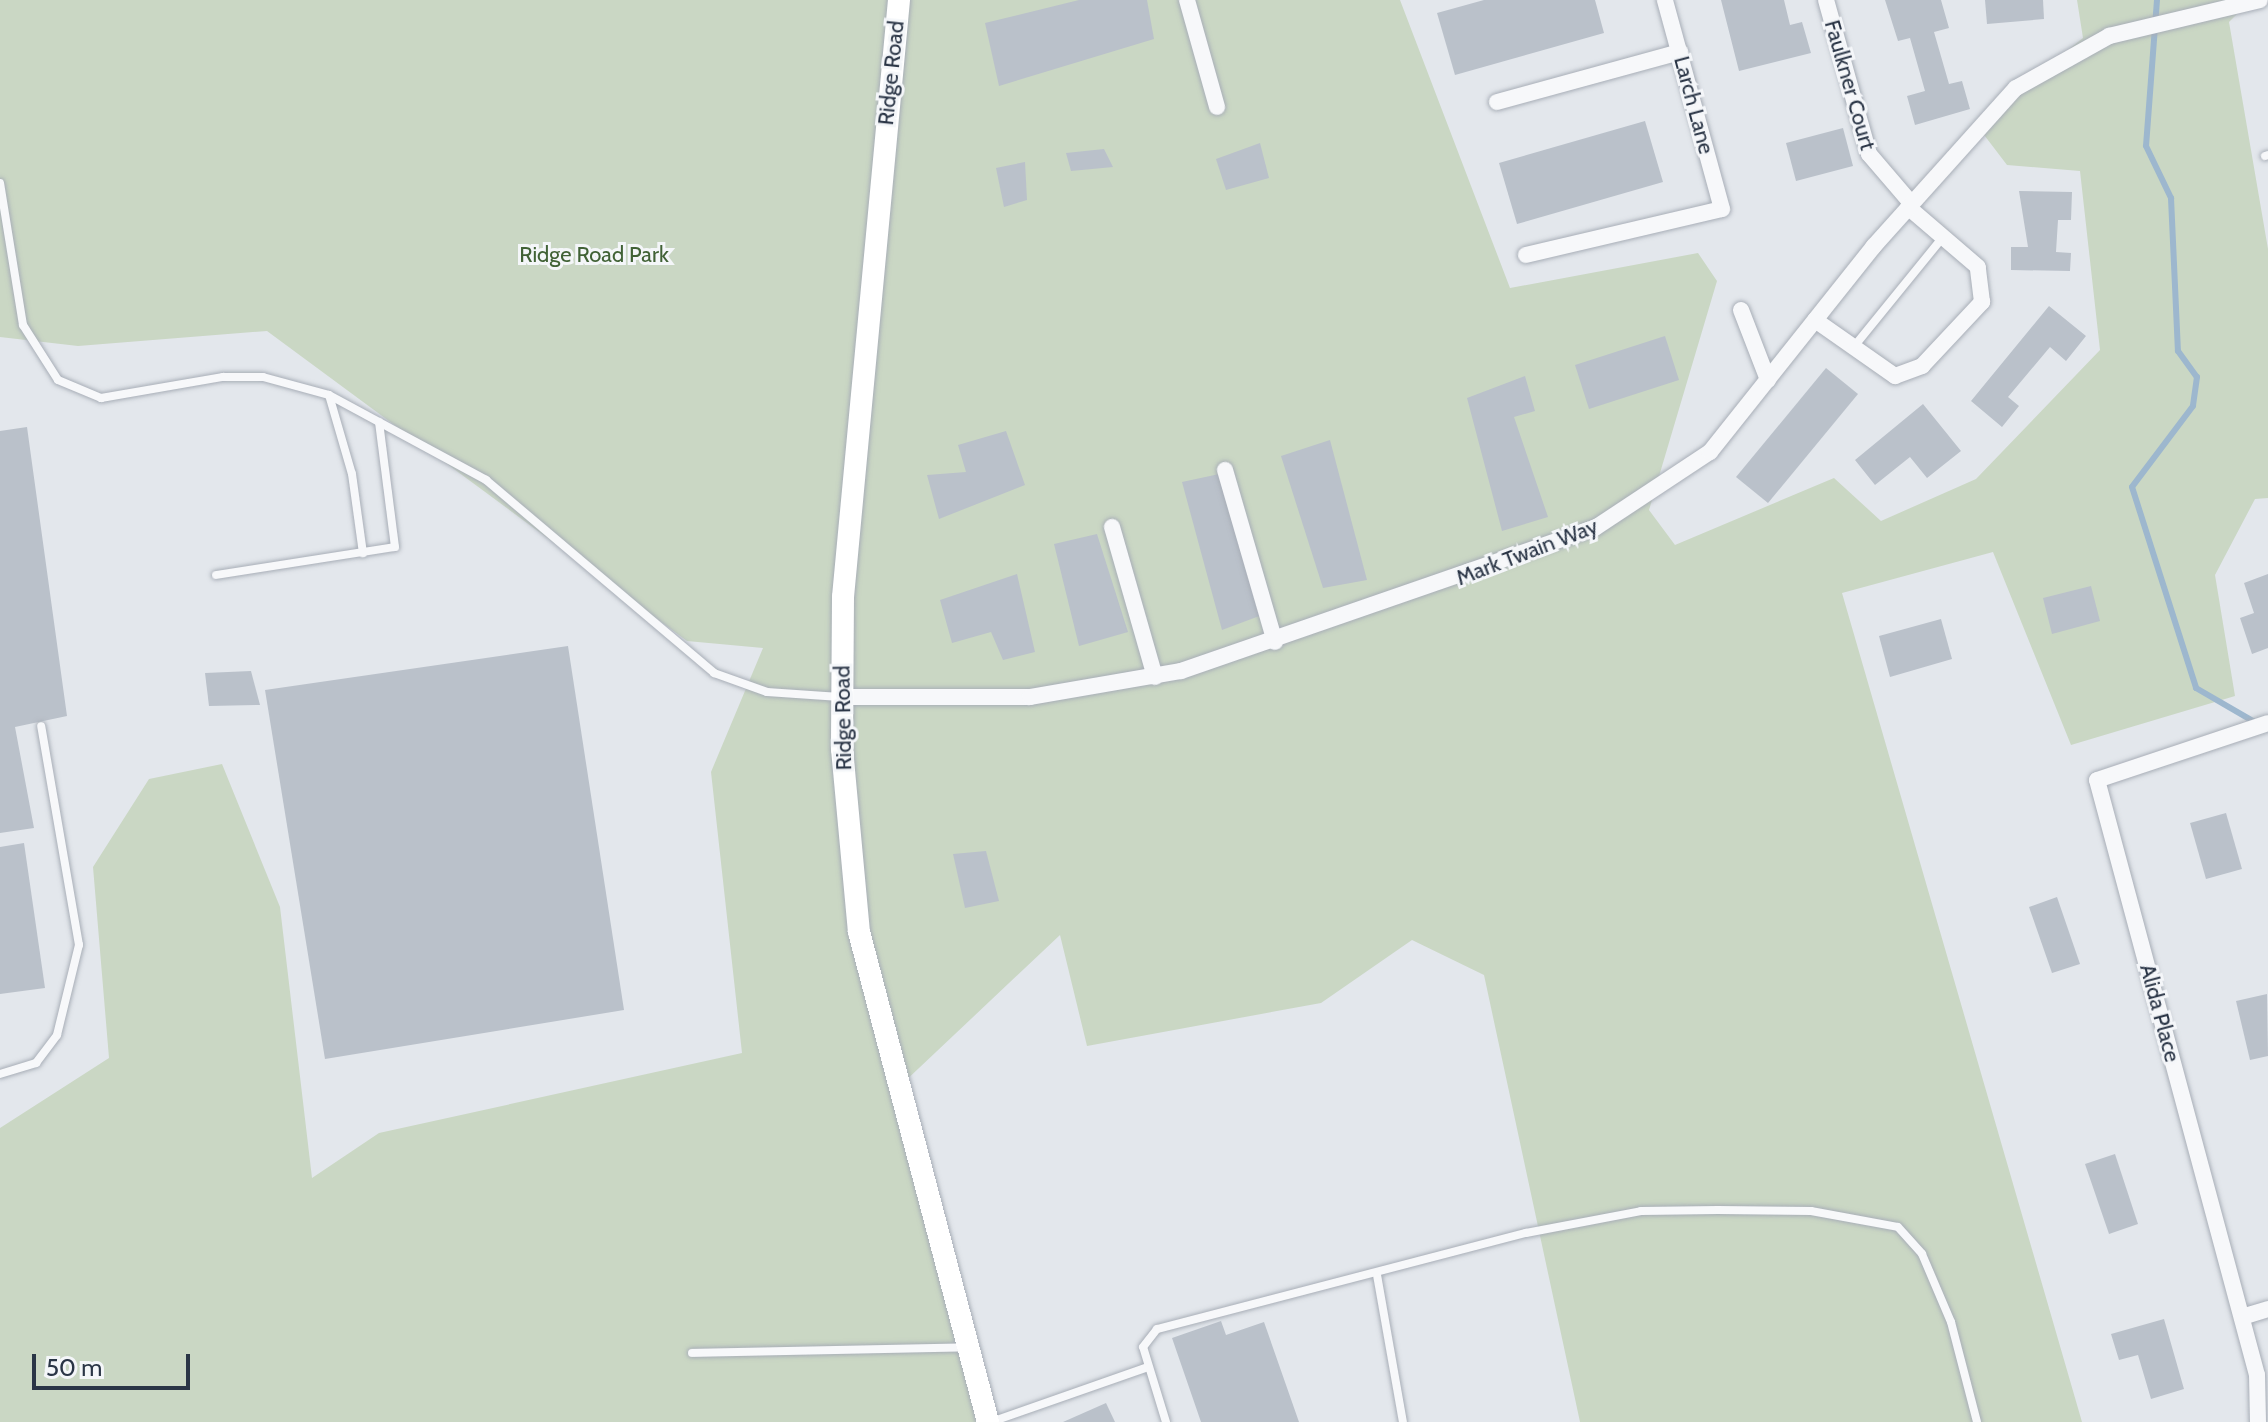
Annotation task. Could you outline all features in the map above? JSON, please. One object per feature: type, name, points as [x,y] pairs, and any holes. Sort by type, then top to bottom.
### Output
[{"type":"street","name":"Ridge Road","points":[[899,0],[849,523],[841,697],[859,932],[989,1422]]},
{"type":"street","points":[[1187,0],[1217,107]]},
{"type":"street","name":"Larch Lane","points":[[1526,255],[1722,209],[1665,0]]},
{"type":"street","name":"Faulkner Court","points":[[1826,0],[1869,154],[1909,205],[1985,278],[1982,302],[1910,374],[1879,371],[1851,349]]},
{"type":"street","name":"Mark Twain Way","points":[[841,697],[1030,697],[1155,677],[1275,642],[1595,528],[1710,452],[1909,205],[1990,112],[2045,67],[2109,36],[2260,0]]},
{"type":"street","points":[[1497,102],[1680,52]]},
{"type":"street","points":[[1741,310],[1768,380]]},
{"type":"street","points":[[1815,320],[1851,349]]},
{"type":"street","points":[[1225,470],[1275,642]]},
{"type":"street","points":[[1112,527],[1155,677]]},
{"type":"street","name":"Alida Place","points":[[2258,1422],[2257,1375],[2097,780],[2268,723]]},
{"type":"street","points":[[2242,1317],[2268,1309]]},
{"type":"lane","points":[[0,183],[23,325],[58,380],[101,398],[223,377],[263,377],[329,395],[486,480],[714,673],[767,692],[841,697]]},
{"type":"lane","points":[[1851,349],[1943,237]]},
{"type":"lane","points":[[329,395],[352,474],[363,553]]},
{"type":"lane","points":[[216,575],[395,547],[379,422]]},
{"type":"lane","points":[[0,1074],[36,1063],[57,1035],[79,945],[41,726]]},
{"type":"lane","points":[[1166,1422],[1143,1347],[1157,1329],[1377,1275],[1526,1233],[1641,1211],[1866,1218],[1898,1227],[1922,1254],[1951,1322],[1977,1422]]},
{"type":"lane","points":[[1377,1275],[1403,1422]]},
{"type":"lane","points":[[692,1353],[968,1347]]},
{"type":"lane","points":[[989,1422],[1148,1367]]},
{"type":"green space","name":"Ridge Road Park","points":[[0,0],[1400,0],[1510,288],[1698,253],[1717,281],[1649,510],[1675,545],[1834,478],[1881,521],[1976,479],[2100,350],[2080,171],[2007,165],[1975,123],[2083,38],[2077,0],[2251,0],[2229,22],[2268,249],[2268,498],[2255,499],[2215,575],[2235,696],[2071,745],[1993,552],[1842,593],[2082,1422],[1580,1422],[1484,975],[1412,940],[1321,1003],[1087,1046],[1060,935],[901,1085],[984,1422],[0,1422],[0,1128],[109,1058],[93,867],[149,779],[222,764],[280,907],[312,1178],[379,1133],[742,1053],[711,772],[763,648],[687,641],[267,331],[78,346],[0,337]]},
{"type":"building","points":[[1079,0],[1147,0],[1154,39],[999,86],[985,23]]},
{"type":"building","points":[[1484,0],[1595,0],[1604,33],[1455,75],[1437,13]]},
{"type":"building","points":[[1721,0],[1784,0],[1790,25],[1802,22],[1811,53],[1739,71]]},
{"type":"building","points":[[1885,0],[1941,0],[1949,28],[1934,32],[1949,84],[1962,81],[1970,109],[1915,125],[1907,96],[1925,91],[1910,38],[1898,41]]},
{"type":"building","points":[[1985,0],[2043,0],[2044,19],[1987,24]]},
{"type":"building","points":[[1645,121],[1663,182],[1517,224],[1499,163]]},
{"type":"building","points":[[1843,128],[1853,166],[1796,181],[1786,143]]},
{"type":"building","points":[[1260,143],[1269,178],[1226,190],[1216,159]]},
{"type":"building","points":[[1104,149],[1113,167],[1071,171],[1066,153]]},
{"type":"building","points":[[1025,162],[1027,200],[1004,207],[996,168]]},
{"type":"building","points":[[2019,191],[2072,192],[2071,220],[2058,220],[2056,252],[2071,253],[2070,271],[2011,270],[2011,247],[2028,247]]},
{"type":"building","points":[[2049,306],[2086,336],[2066,361],[2050,347],[2008,397],[2019,406],[2002,427],[1971,401]]},
{"type":"building","points":[[1665,336],[1679,380],[1589,409],[1575,365]]},
{"type":"building","points":[[1826,368],[1858,394],[1768,503],[1736,477]]},
{"type":"building","points":[[1525,376],[1535,411],[1514,417],[1548,517],[1502,531],[1467,398]]},
{"type":"building","points":[[1923,404],[1961,451],[1927,478],[1910,457],[1875,485],[1855,460]]},
{"type":"building","points":[[27,427],[67,716],[15,727],[34,828],[0,833],[0,431]]},
{"type":"building","points":[[1006,431],[1025,485],[939,519],[927,475],[966,472],[958,445]]},
{"type":"building","points":[[1330,440],[1367,580],[1323,588],[1281,456]]},
{"type":"building","points":[[1224,473],[1262,615],[1222,630],[1182,482]]},
{"type":"building","points":[[1097,534],[1128,632],[1079,646],[1054,544]]},
{"type":"building","points":[[1017,574],[1035,652],[1003,660],[991,632],[952,643],[940,600]]},
{"type":"building","points":[[2268,574],[2268,648],[2252,654],[2240,618],[2254,613],[2244,583]]},
{"type":"building","points":[[2091,586],[2100,621],[2052,634],[2043,598]]},
{"type":"building","points":[[1941,619],[1952,659],[1890,677],[1879,636]]},
{"type":"building","points":[[568,646],[624,1010],[325,1059],[265,690]]},
{"type":"building","points":[[251,671],[260,705],[209,706],[205,673]]},
{"type":"building","points":[[2226,813],[2242,869],[2206,879],[2190,823]]},
{"type":"building","points":[[24,843],[45,988],[0,994],[0,847]]},
{"type":"building","points":[[986,851],[999,901],[965,908],[953,854]]},
{"type":"building","points":[[2057,897],[2080,964],[2052,973],[2029,907]]},
{"type":"building","points":[[2267,994],[2268,1056],[2250,1060],[2236,1001]]},
{"type":"building","points":[[2115,1154],[2138,1224],[2109,1234],[2085,1164]]},
{"type":"building","points":[[2164,1319],[2184,1389],[2151,1399],[2138,1355],[2119,1360],[2111,1334]]},
{"type":"building","points":[[1221,1321],[1226,1335],[1264,1322],[1299,1422],[1201,1422],[1172,1338]]},
{"type":"building","points":[[1106,1403],[1115,1422],[1063,1422]]},
{"type":"waterway","points":[[2157,0],[2146,146],[2171,198],[2178,351],[2197,377],[2193,406],[2132,487],[2196,688],[2258,724]]}]
